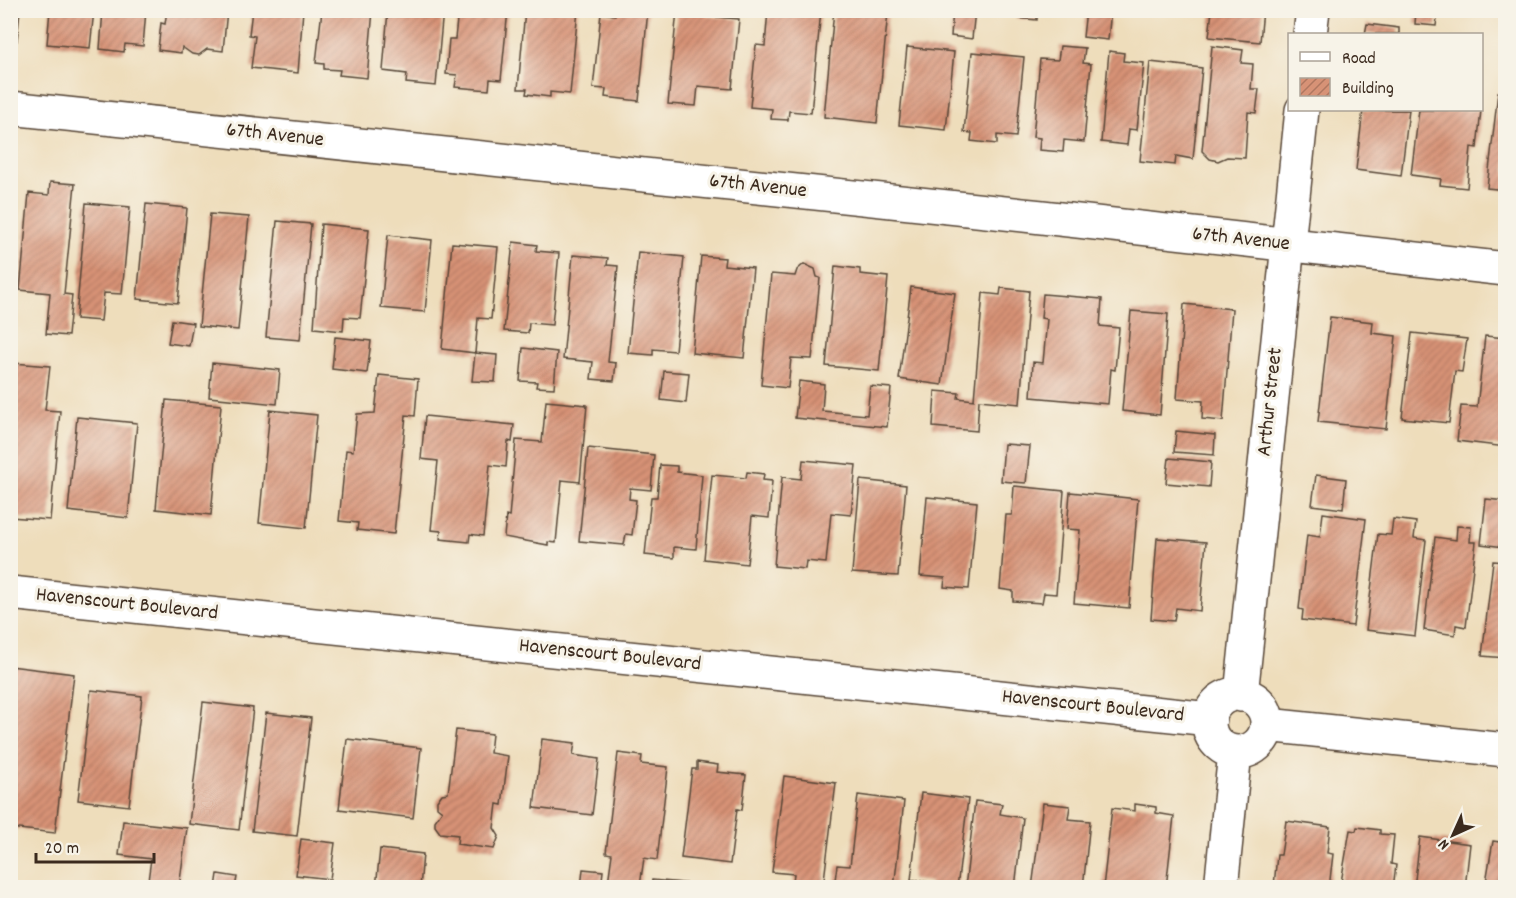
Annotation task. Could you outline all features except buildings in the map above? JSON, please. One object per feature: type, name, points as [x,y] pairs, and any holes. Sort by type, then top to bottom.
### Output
[{"type":"street","points":[[1310,33],[1313,10]]},
{"type":"street","name":"67th Avenue","points":[[10,108],[1030,215],[1287,246],[1506,269]]},
{"type":"street","name":"Arthur Street","points":[[1241,694],[1302,111]]},
{"type":"street","name":"Havenscourt Boulevard","points":[[10,593],[1210,719]]},
{"type":"street","points":[[1241,694],[1261,705],[1267,725],[1264,737],[1257,745],[1247,751],[1235,752],[1216,741],[1210,731],[1210,719],[1220,700],[1241,694]]},
{"type":"street","points":[[1267,725],[1506,750]]},
{"type":"street","points":[[1221,888],[1235,752]]}]
